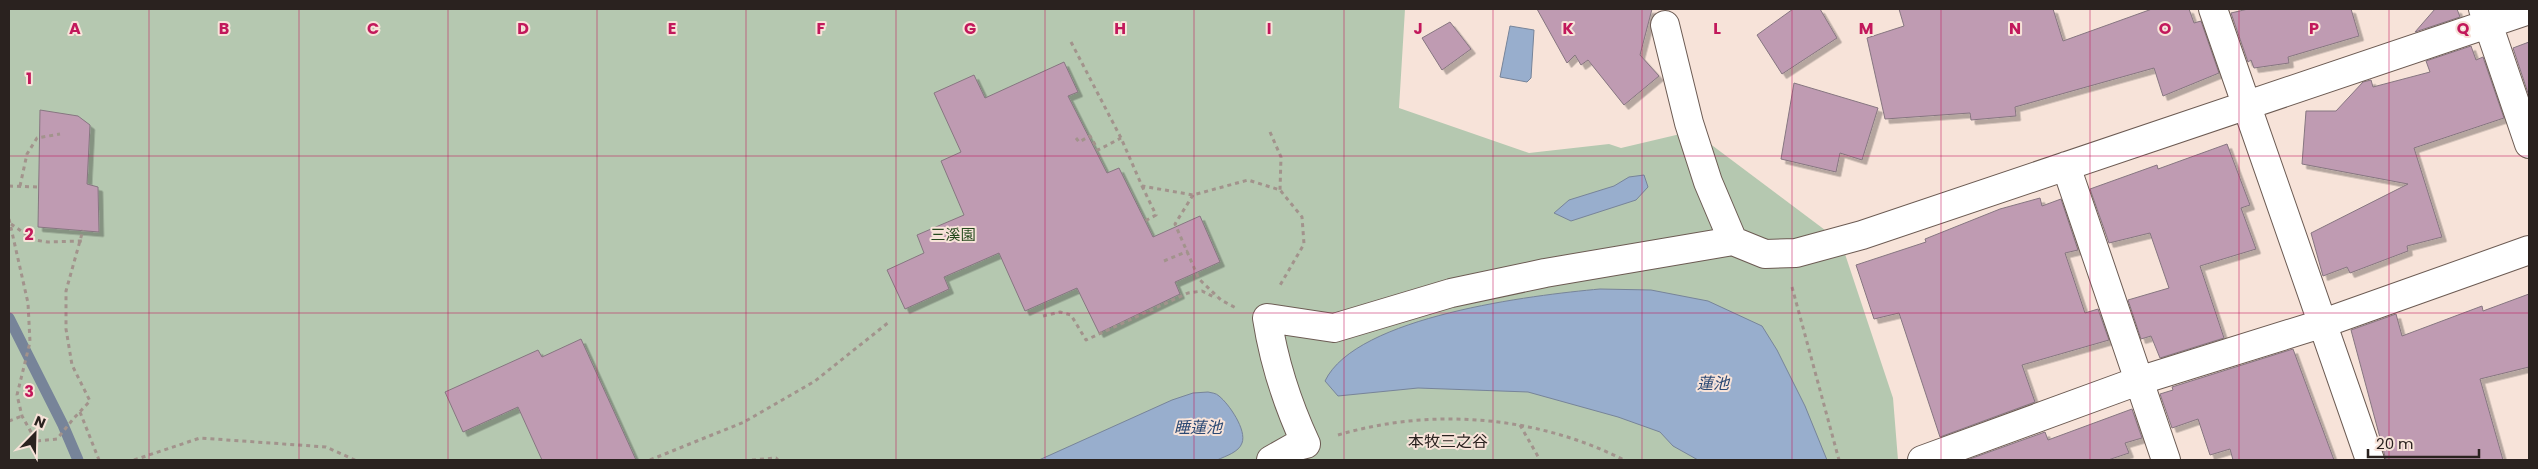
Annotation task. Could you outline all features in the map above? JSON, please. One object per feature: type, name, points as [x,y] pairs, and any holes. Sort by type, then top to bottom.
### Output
[{"type":"street","points":[[2213,9],[2245,106],[2370,460]]},
{"type":"street","points":[[1271,460],[1306,444],[1290,409],[1275,362],[1267,318],[1334,328],[1451,293],[1545,273],[1733,241],[1765,254],[1796,253],[1862,235],[2245,106],[2485,16],[2529,10]]},
{"type":"street","points":[[2485,16],[2529,144]]},
{"type":"street","points":[[1665,25],[1697,148],[1708,182],[1733,241]]},
{"type":"street","points":[[2066,166],[2166,460]]},
{"type":"street","points":[[1922,460],[2138,381],[2321,324],[2529,250]]},
{"type":"path","points":[[1072,42],[1121,138],[1156,215],[1145,221]]},
{"type":"path","points":[[1270,132],[1281,156],[1280,190]]},
{"type":"path","points":[[20,186],[27,154],[37,138],[60,134]]},
{"type":"path","points":[[1076,138],[1079,142],[1090,136],[1098,150],[1121,138]]},
{"type":"path","points":[[1043,316],[1060,312],[1071,315],[1086,340],[1188,293],[1202,291],[1246,313],[1267,318],[1287,270],[1304,244],[1302,217],[1280,190],[1248,180],[1193,195],[1142,186]]},
{"type":"path","points":[[9,186],[39,188]]},
{"type":"path","points":[[1193,195],[1175,224],[1199,279],[1221,300]]},
{"type":"path","points":[[9,219],[28,303],[30,342],[17,395],[22,416],[36,440],[34,460]]},
{"type":"path","points":[[11,224],[34,240],[48,242],[82,241]]},
{"type":"path","points":[[36,440],[57,439],[90,401],[72,365],[66,329],[66,291],[84,230]]},
{"type":"path","points":[[1164,261],[1188,251]]},
{"type":"path","points":[[1790,279],[1839,460]]},
{"type":"path","points":[[650,460],[744,422],[816,381],[889,322]]},
{"type":"path","points":[[80,412],[99,460]]},
{"type":"path","points":[[9,421],[22,416]]},
{"type":"path","points":[[1306,444],[1351,431],[1402,422],[1466,418],[1520,425],[1554,433],[1603,450],[1624,460]]},
{"type":"path","points":[[1520,425],[1540,460]]},
{"type":"path","points":[[134,460],[200,438],[326,446],[355,460]]},
{"type":"path","points":[[752,460],[778,460]]},
{"type":"green space","name":"三溪園","points":[[9,9],[1405,9],[1399,108],[1529,153],[1609,144],[1621,148],[1693,131],[1841,242],[1893,398],[1898,460],[9,460]]},
{"type":"water","points":[[1510,26],[1534,30],[1531,78],[1527,82],[1500,77]]},
{"type":"water","points":[[1644,175],[1648,187],[1636,200],[1571,221],[1554,213],[1569,200],[1614,186],[1629,177]]},
{"type":"water","name":"蓮池","points":[[1600,289],[1651,290],[1708,301],[1762,326],[1777,350],[1805,406],[1827,460],[1698,460],[1673,446],[1660,432],[1618,417],[1528,392],[1418,388],[1338,396],[1325,381],[1343,359],[1372,340],[1408,325],[1449,313],[1492,304]]},
{"type":"water","name":"睡蓮池","points":[[1208,392],[1218,395],[1228,405],[1240,425],[1243,438],[1238,449],[1217,460],[1039,460],[1172,400],[1193,393]]},
{"type":"building","points":[[1537,9],[1652,9],[1640,55],[1659,76],[1624,105],[1588,60],[1581,65],[1575,55],[1567,63]]},
{"type":"building","points":[[1793,9],[1820,9],[1837,38],[1782,74],[1757,35]]},
{"type":"building","points":[[1899,9],[2053,9],[2063,41],[2152,9],[2189,9],[2194,23],[2201,21],[2219,73],[2163,96],[2154,68],[2015,107],[2016,116],[1971,120],[1970,113],[1885,119],[1867,38],[1904,26]]},
{"type":"building","points":[[2248,9],[2351,9],[2359,36],[2288,57],[2289,63],[2254,68],[2251,60],[2248,62],[2231,13]]},
{"type":"building","points":[[2435,9],[2457,9],[2460,17],[2415,32]]},
{"type":"building","points":[[1450,22],[1471,49],[1442,70],[1422,38]]},
{"type":"building","points":[[2529,42],[2529,96],[2513,48]]},
{"type":"building","points":[[2471,46],[2476,60],[2483,57],[2504,118],[2414,148],[2442,237],[2407,246],[2408,251],[2350,273],[2347,267],[2323,276],[2311,233],[2408,184],[2302,164],[2306,111],[2336,111],[2363,82],[2371,80],[2373,87],[2430,72],[2426,61]]},
{"type":"building","points":[[1064,62],[1078,92],[1068,96],[1107,173],[1119,168],[1153,237],[1200,216],[1220,262],[1175,282],[1180,294],[1099,333],[1077,288],[1025,311],[999,253],[944,277],[949,289],[905,309],[887,270],[924,253],[917,235],[964,215],[941,161],[961,152],[934,93],[974,75],[985,98]]},
{"type":"building","points":[[1794,83],[1878,108],[1862,160],[1840,153],[1836,172],[1781,159]]},
{"type":"building","points":[[40,110],[78,116],[90,125],[87,184],[98,187],[99,232],[38,227]]},
{"type":"building","points":[[2227,144],[2250,205],[2241,208],[2256,249],[2200,266],[2224,338],[2160,358],[2151,336],[2141,339],[2128,300],[2169,288],[2150,233],[2109,243],[2090,189],[2157,165],[2158,169]]},
{"type":"building","points":[[2040,198],[2042,206],[2061,199],[2078,250],[2065,253],[2085,313],[2098,309],[2109,340],[2022,365],[2035,402],[1940,437],[1899,313],[1874,319],[1856,265],[1926,242],[1925,239],[2000,209]]},
{"type":"building","points":[[2529,294],[2529,367],[2480,379],[2503,460],[2386,460],[2351,330],[2396,314],[2402,336],[2482,306],[2483,311]]},
{"type":"building","points":[[581,339],[636,460],[542,460],[518,407],[463,432],[445,392],[538,350],[542,357]]},
{"type":"building","points":[[2293,349],[2334,460],[2233,460],[2230,449],[2210,455],[2198,419],[2172,428],[2160,394],[2173,390],[2172,387]]},
{"type":"building","points":[[2132,409],[2142,438],[2125,443],[2129,453],[2108,460],[1967,460],[2045,432],[2048,440]]},
{"type":"waterway","points":[[9,318],[63,425],[78,460]]},
{"type":"district","name":"本牧三之谷","points":[[1448,441]]}]
